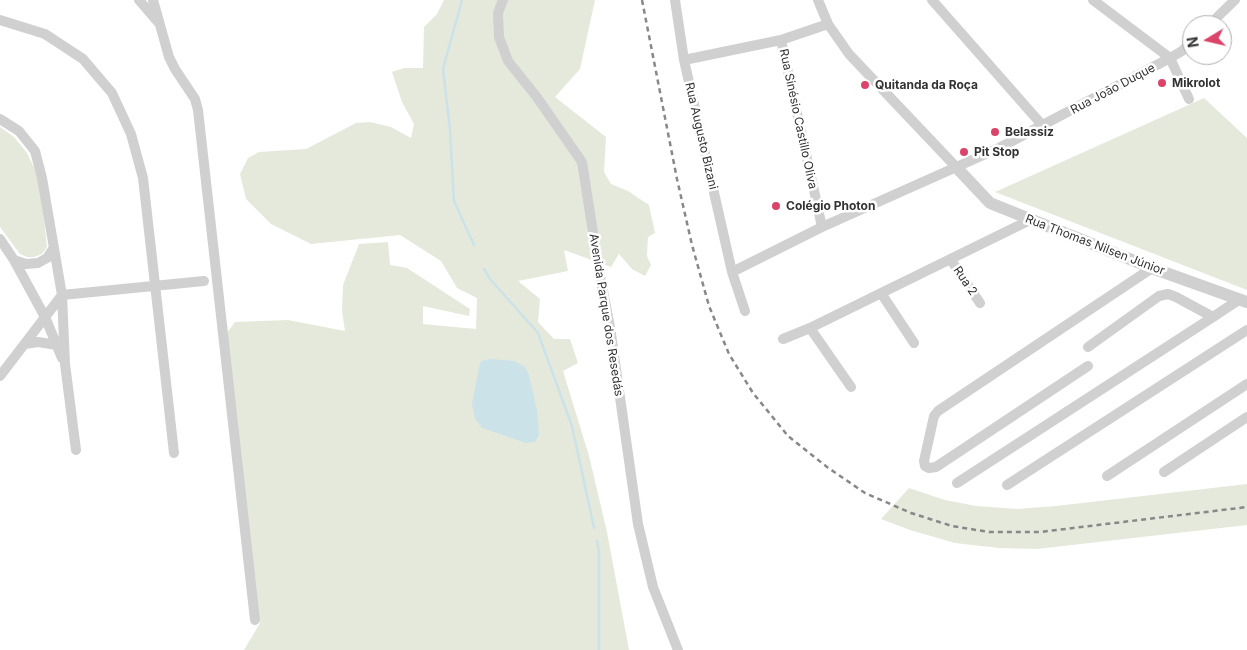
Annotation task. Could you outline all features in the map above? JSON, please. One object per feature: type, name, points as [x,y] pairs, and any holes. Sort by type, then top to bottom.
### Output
[{"type":"street","points":[[139,0],[161,26]]},
{"type":"street","points":[[153,0],[169,57],[195,99],[198,110],[255,620]]},
{"type":"street","name":"Avenida Parque dos Resedás","points":[[503,0],[498,13],[499,37],[508,61],[582,162],[610,327],[638,524],[653,587],[678,650]]},
{"type":"street","name":"Rua Augusto Bizani","points":[[675,0],[684,60],[732,272],[745,311]]},
{"type":"street","points":[[818,0],[828,24],[849,54],[957,168]]},
{"type":"street","points":[[932,0],[1043,126]]},
{"type":"street","points":[[1093,0],[1170,58],[1189,99]]},
{"type":"street","points":[[1218,15],[1231,1]]},
{"type":"street","points":[[0,20],[45,34],[83,59],[112,93],[131,134],[143,178],[174,453]]},
{"type":"street","points":[[684,60],[781,40],[828,24]]},
{"type":"street","name":"Rua Sinésio Castillo Oliva","points":[[781,40],[822,227]]},
{"type":"street","name":"Rua João Duque","points":[[732,272],[822,227],[957,168],[1043,126],[1182,51]]},
{"type":"street","points":[[0,119],[19,131],[35,151],[42,178],[62,295],[65,364],[76,450]]},
{"type":"street","name":"Rua Thomas Nilsen Júnior","points":[[957,168],[990,203],[1152,268],[1243,301]]},
{"type":"street","points":[[783,339],[810,328],[1030,220]]},
{"type":"street","points":[[0,240],[14,260],[45,317],[65,364]]},
{"type":"street","points":[[14,260],[26,264],[38,263],[47,258],[53,249]]},
{"type":"street","name":"Rua 2","points":[[951,260],[980,303]]},
{"type":"street","points":[[1088,366],[936,467],[929,468],[925,466],[924,461],[934,416],[938,411],[1152,268]]},
{"type":"street","points":[[0,376],[62,295],[204,281]]},
{"type":"street","points":[[881,293],[914,343]]},
{"type":"street","points":[[1088,347],[1159,296],[1168,294],[1176,297],[1213,317]]},
{"type":"street","points":[[957,483],[1213,317],[1243,301]]},
{"type":"street","points":[[810,328],[851,387]]},
{"type":"street","points":[[1007,485],[1247,330]]},
{"type":"street","points":[[24,344],[38,342],[57,345]]},
{"type":"street","points":[[1108,476],[1247,384]]},
{"type":"street","points":[[1164,472],[1247,417]]},
{"type":"shaded area","points":[[444,0],[595,0],[580,69],[555,97],[606,137],[604,172],[611,184],[628,191],[649,205],[655,233],[648,237],[647,256],[651,265],[645,276],[632,269],[619,254],[611,267],[564,250],[568,271],[518,281],[540,299],[538,322],[554,339],[570,339],[578,363],[563,371],[589,456],[607,532],[629,650],[244,650],[260,623],[226,334],[235,322],[288,320],[345,331],[342,311],[343,285],[359,244],[388,242],[390,265],[407,268],[470,309],[469,316],[423,306],[423,324],[476,329],[477,298],[457,288],[441,261],[400,235],[311,244],[271,224],[246,199],[240,174],[248,158],[259,152],[306,149],[356,123],[370,122],[391,127],[411,138],[414,124],[402,102],[392,72],[404,68],[423,68],[424,27],[437,14]]},
{"type":"shaded area","points":[[1204,98],[1247,138],[1247,290],[995,192]]},
{"type":"shaded area","points":[[0,127],[14,137],[27,153],[40,180],[47,247],[42,254],[34,257],[20,254],[0,227]]},
{"type":"shaded area","points":[[1247,484],[1247,525],[1037,549],[999,548],[955,543],[910,530],[881,519],[909,488],[945,500],[976,506],[1017,509]]},
{"type":"water","points":[[491,359],[514,361],[525,367],[529,375],[537,410],[539,435],[535,442],[526,443],[482,428],[475,419],[472,404],[479,367],[481,361]]},
{"type":"waterway","points":[[462,0],[443,69],[450,130],[454,201],[474,245]]},
{"type":"waterway","points":[[484,269],[490,279],[538,333],[572,426],[594,528]]},
{"type":"waterway","points":[[597,541],[599,552],[599,650]]},
{"type":"railway","points":[[642,0],[677,179],[692,245],[709,306],[729,354],[753,393],[788,436],[827,467],[865,493],[911,513],[952,526],[989,532],[1040,532],[1247,507]]},
{"type":"place","name":"Mikrolot","points":[[1162,83]]},
{"type":"place","name":"Quitanda da Roça","points":[[865,85]]},
{"type":"place","name":"Belassiz","points":[[995,132]]},
{"type":"place","name":"Pit Stop","points":[[964,152]]},
{"type":"place","name":"Colégio Photon","points":[[776,206]]}]
